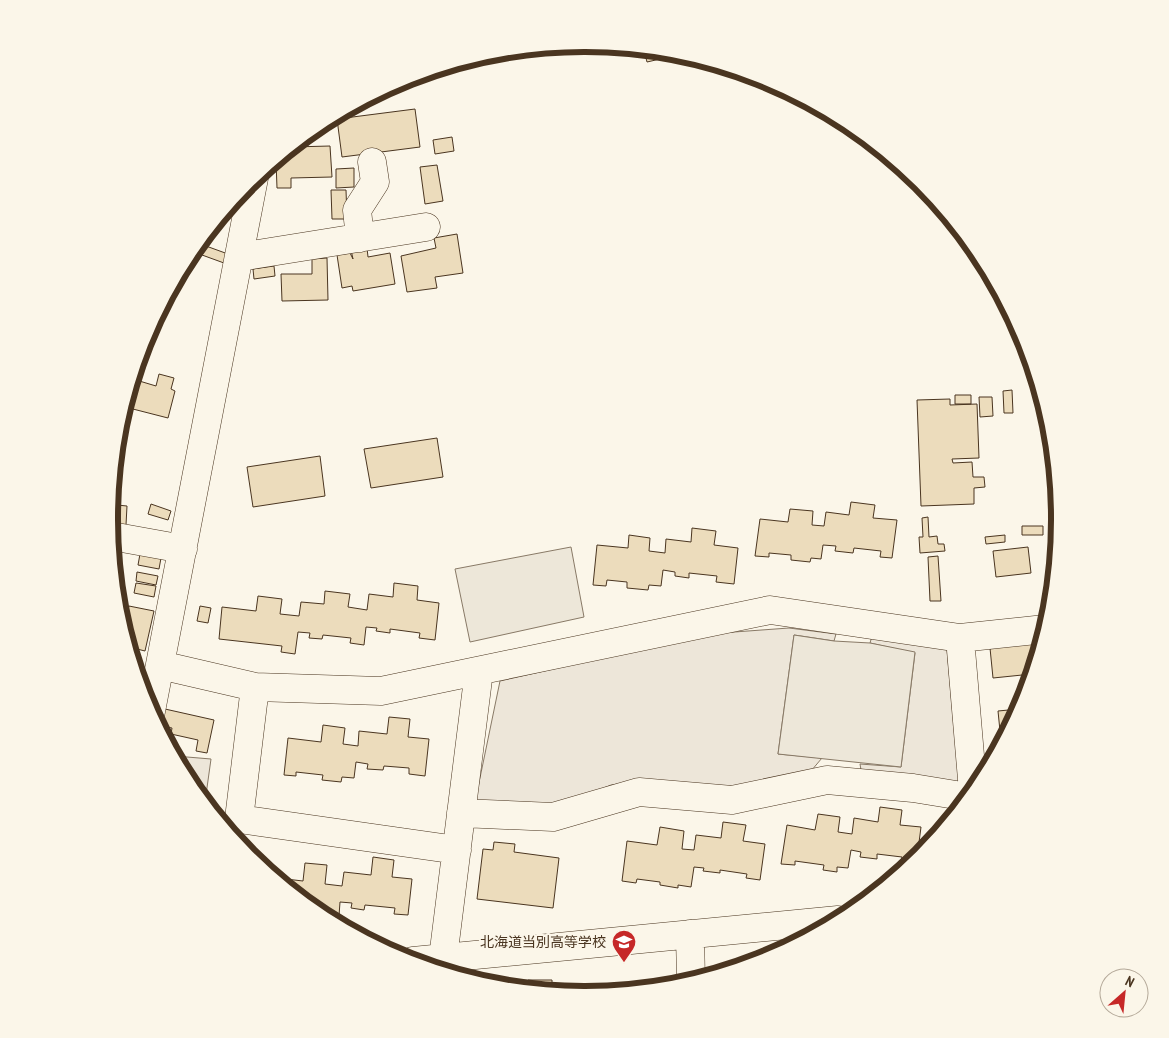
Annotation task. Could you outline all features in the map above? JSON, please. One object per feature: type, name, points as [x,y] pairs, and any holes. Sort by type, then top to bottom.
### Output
[{"type":"street","points":[[360,238],[356,210],[375,182],[372,162]]},
{"type":"street","points":[[154,697],[251,193]]},
{"type":"street","points":[[239,257],[426,228]]},
{"type":"street","points":[[119,537],[182,549]]},
{"type":"street","points":[[160,665],[255,687],[381,691],[770,610],[960,638],[1037,630]]},
{"type":"street","points":[[960,638],[973,777]]},
{"type":"street","points":[[444,958],[479,671]]},
{"type":"street","points":[[255,687],[239,819],[457,850]]},
{"type":"street","points":[[461,813],[553,817],[639,792],[732,800],[827,780],[913,788],[960,796]]},
{"type":"street","points":[[431,959],[820,922]]},
{"type":"street","points":[[690,934],[691,973]]},
{"type":"shaded area","points":[[571,547],[584,617],[470,642],[455,569]]},
{"type":"shaded area","points":[[789,628],[836,634],[834,641],[794,635],[778,754],[822,758],[811,771],[745,786],[712,786],[648,780],[611,785],[570,802],[525,809],[475,802],[500,681],[707,634]]},
{"type":"shaded area","points":[[794,635],[834,641],[870,643],[915,652],[901,767],[778,754]]},
{"type":"shaded area","points":[[872,636],[947,649],[959,783],[861,770],[860,764],[901,767],[915,653],[870,643]]},
{"type":"shaded area","points":[[183,757],[211,759],[206,792]]},
{"type":"building","points":[[646,56],[660,58],[660,59],[647,62]]},
{"type":"building","points":[[415,109],[420,147],[342,157],[338,123],[346,118]]},
{"type":"building","points":[[452,137],[454,151],[435,154],[433,140]]},
{"type":"building","points":[[330,146],[332,177],[291,178],[291,188],[277,188],[276,169],[304,147]]},
{"type":"building","points":[[437,165],[443,201],[425,204],[420,167]]},
{"type":"building","points":[[354,168],[354,187],[336,188],[336,169]]},
{"type":"building","points":[[331,190],[346,190],[347,219],[332,219]]},
{"type":"building","points":[[457,234],[463,273],[435,277],[437,288],[407,292],[401,256],[436,248],[434,238]]},
{"type":"building","points":[[206,246],[228,254],[224,263],[202,255]]},
{"type":"building","points":[[367,248],[368,257],[390,253],[395,284],[353,291],[352,286],[342,288],[337,255],[350,253],[353,259],[351,250]]},
{"type":"building","points":[[327,258],[328,300],[282,301],[281,274],[312,274],[312,259]]},
{"type":"building","points":[[274,266],[275,276],[254,279],[253,269]]},
{"type":"building","points":[[159,374],[174,378],[171,389],[175,391],[168,418],[132,409],[139,381],[156,386]]},
{"type":"building","points":[[1012,390],[1013,413],[1004,413],[1003,391]]},
{"type":"building","points":[[955,395],[971,395],[971,404],[955,404]]},
{"type":"building","points":[[979,397],[992,397],[993,416],[980,417]]},
{"type":"building","points":[[950,399],[950,405],[977,404],[979,458],[952,459],[953,463],[972,462],[973,477],[984,477],[985,487],[974,488],[974,504],[921,506],[917,400]]},
{"type":"building","points":[[437,438],[443,477],[371,488],[364,449]]},
{"type":"building","points":[[320,456],[325,496],[253,507],[247,467]]},
{"type":"building","points":[[851,502],[875,505],[873,518],[897,520],[892,558],[880,557],[881,551],[854,548],[853,553],[835,551],[836,546],[823,545],[821,559],[811,558],[810,562],[791,560],[791,555],[769,553],[769,557],[755,556],[760,519],[788,522],[790,509],[813,511],[812,525],[824,526],[826,512],[849,515]]},
{"type":"building","points":[[151,504],[171,511],[168,520],[148,514]]},
{"type":"building","points":[[118,505],[127,506],[126,525],[118,524]]},
{"type":"building","points":[[928,517],[929,537],[937,536],[938,544],[944,544],[945,551],[920,553],[919,537],[923,537],[922,518]]},
{"type":"building","points":[[1022,526],[1043,526],[1043,535],[1022,535]]},
{"type":"building","points":[[692,528],[716,531],[714,545],[738,548],[734,584],[716,582],[717,576],[689,573],[689,578],[675,576],[675,572],[663,570],[661,586],[649,585],[648,590],[627,588],[627,582],[607,580],[606,586],[593,585],[597,545],[628,548],[629,535],[650,538],[649,551],[665,553],[666,539],[691,542]]},
{"type":"building","points":[[1005,535],[1005,542],[986,544],[985,537]]},
{"type":"building","points":[[1028,547],[1031,573],[996,577],[993,551]]},
{"type":"building","points":[[140,554],[161,558],[159,569],[138,565]]},
{"type":"building","points":[[938,556],[941,601],[930,601],[928,557]]},
{"type":"building","points":[[137,572],[158,576],[156,585],[136,581]]},
{"type":"building","points":[[136,583],[156,586],[154,597],[134,593]]},
{"type":"building","points":[[394,583],[418,586],[417,600],[439,603],[435,640],[419,638],[420,633],[390,629],[390,633],[376,631],[377,628],[366,627],[364,645],[350,643],[351,638],[323,635],[322,639],[309,638],[310,633],[298,632],[295,654],[281,652],[282,646],[219,639],[222,607],[256,611],[258,596],[282,599],[280,614],[299,616],[301,602],[324,604],[325,591],[350,594],[348,607],[367,610],[369,594],[393,597]]},
{"type":"building","points":[[129,606],[154,611],[145,651],[137,649],[127,612]]},
{"type":"building","points":[[200,606],[211,608],[208,623],[197,621]]},
{"type":"building","points":[[1034,644],[1024,675],[993,678],[990,648]]},
{"type":"building","points":[[165,709],[214,720],[207,753],[196,751],[198,740],[171,734],[172,728],[167,727],[163,718]]},
{"type":"building","points":[[1010,710],[1000,731],[998,711]]},
{"type":"building","points":[[389,717],[410,719],[408,737],[429,739],[425,776],[409,774],[409,768],[384,766],[383,770],[367,769],[368,764],[356,762],[354,778],[342,777],[341,782],[322,780],[323,775],[296,772],[296,776],[284,775],[288,738],[321,742],[323,725],[345,728],[343,744],[358,746],[359,731],[387,734]]},
{"type":"building","points":[[880,807],[902,810],[900,825],[921,827],[919,844],[901,861],[902,857],[877,854],[877,859],[860,857],[861,852],[851,850],[848,868],[837,867],[837,872],[823,870],[824,865],[795,861],[795,865],[781,864],[787,825],[815,830],[818,814],[840,817],[838,832],[852,834],[854,818],[878,822]]},
{"type":"building","points":[[723,822],[746,825],[743,841],[765,844],[760,880],[746,878],[747,874],[720,870],[720,873],[703,871],[704,868],[694,867],[691,887],[678,885],[678,888],[660,885],[660,882],[637,879],[636,883],[622,881],[627,841],[657,845],[660,827],[684,831],[682,849],[694,850],[696,835],[721,838]]},
{"type":"building","points":[[494,842],[515,844],[514,852],[559,858],[553,908],[477,899],[483,849],[493,850]]},
{"type":"building","points":[[373,857],[394,860],[392,877],[412,879],[408,915],[394,914],[395,908],[365,905],[364,910],[351,908],[352,903],[340,902],[339,916],[289,879],[303,881],[305,863],[327,865],[325,884],[342,886],[344,872],[371,875]]},
{"type":"building","points":[[528,980],[552,980],[552,985],[528,982]]},
{"type":"building","points":[[580,985],[615,985],[584,986]]},
{"type":"place","name":"北海道当別高等学校","points":[[624,963]]}]
